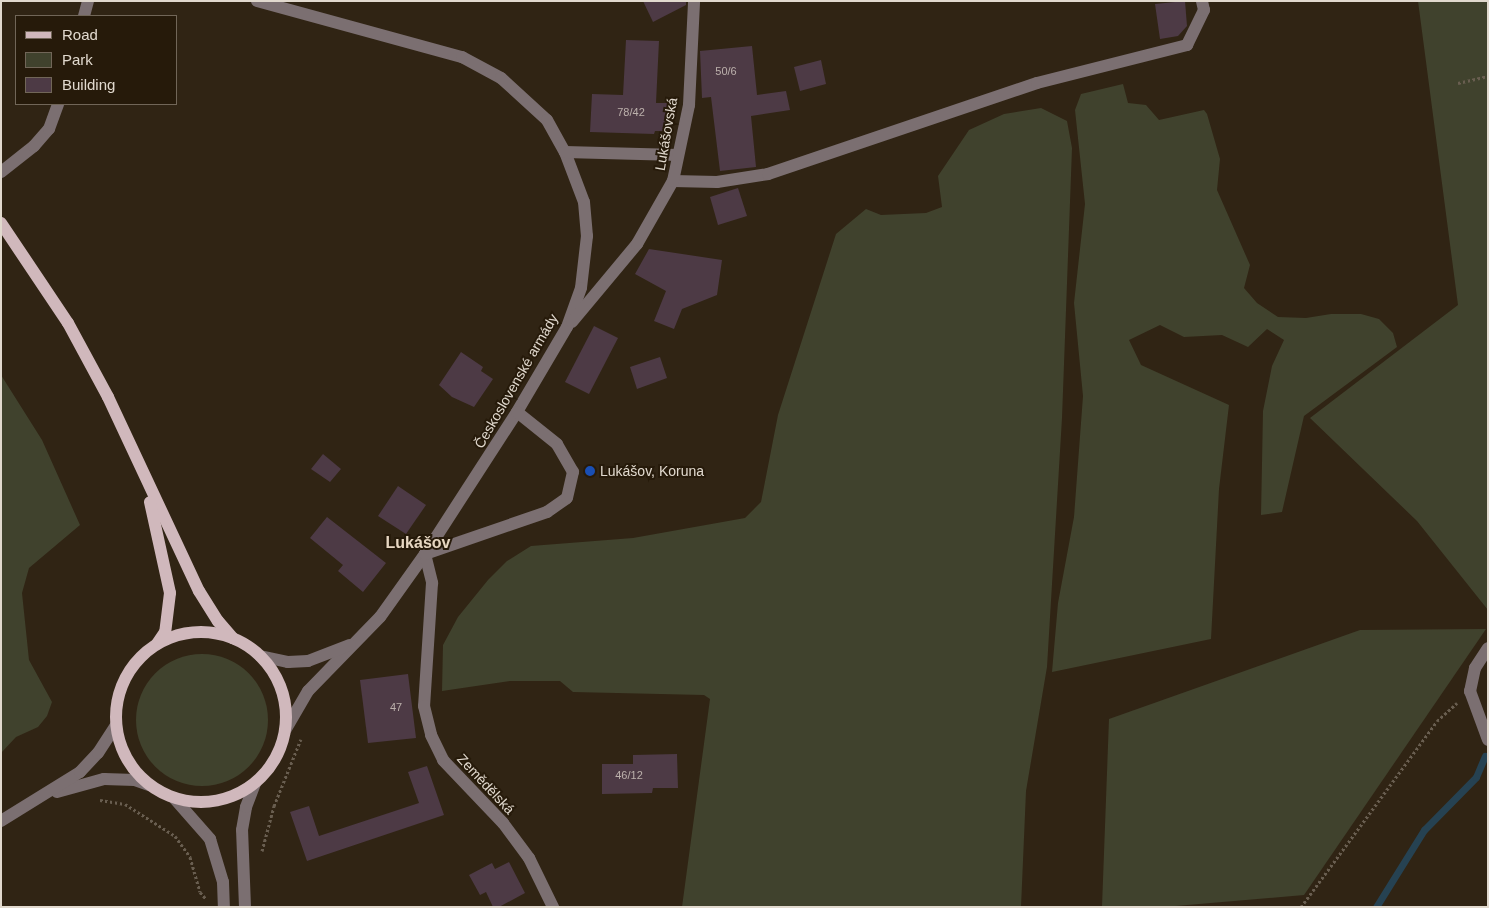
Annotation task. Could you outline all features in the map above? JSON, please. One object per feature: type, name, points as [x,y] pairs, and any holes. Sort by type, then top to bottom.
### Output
[{"type":"main road","points":[[1,223],[68,324],[108,397],[143,476],[208,607],[234,639]]},
{"type":"main road","points":[[143,476],[170,579],[168,620],[165,632],[155,646]]},
{"type":"main road","name":"Československé armády","points":[[194,632],[234,639],[260,656],[282,689],[286,729],[280,750],[270,769],[255,784],[237,795],[216,801],[194,803],[174,798],[150,785],[126,758],[116,725],[117,702],[125,679],[138,660],[155,646],[194,632]]},
{"type":"street","points":[[84,15],[88,1]]},
{"type":"street","name":"Československé armády","points":[[257,1],[462,57],[501,78],[526,98],[547,120],[565,152],[584,202],[587,236],[581,288],[567,327],[518,412],[425,554],[380,617],[308,690],[286,729]]},
{"type":"street","name":"Lukášovská","points":[[567,327],[636,244],[673,181],[689,105],[694,1]]},
{"type":"street","points":[[673,181],[717,182],[768,174],[1037,83],[1187,45],[1204,10],[1202,1]]},
{"type":"street","points":[[1,172],[34,146],[49,129],[58,105]]},
{"type":"street","points":[[565,152],[678,155]]},
{"type":"street","points":[[425,554],[547,512],[567,498],[572,472],[557,444],[518,412]]},
{"type":"street","name":"Zemědělská","points":[[425,554],[432,583],[424,706],[430,735],[443,760],[503,823],[529,858],[553,907]]},
{"type":"street","name":"Československé armády","points":[[260,656],[288,662],[308,661],[355,644]]},
{"type":"street","points":[[1488,648],[1475,668],[1470,691],[1488,740]]},
{"type":"street","points":[[1,820],[41,798],[89,763],[116,725]]},
{"type":"street","points":[[41,798],[104,779],[120,778],[150,785]]},
{"type":"street","name":"Československé armády","points":[[245,907],[242,830],[246,807],[255,784]]},
{"type":"street","name":"Československé armády","points":[[174,798],[210,839],[223,882],[224,907]]},
{"type":"path","points":[[1458,83],[1488,76]]},
{"type":"path","points":[[1301,907],[1437,721],[1470,691]]},
{"type":"green space","points":[[1418,1],[1488,1],[1488,610],[1417,521],[1310,418],[1458,305]]},
{"type":"green space","points":[[1123,84],[1128,103],[1146,105],[1159,120],[1204,110],[1207,114],[1220,159],[1217,190],[1250,265],[1244,288],[1257,303],[1278,317],[1306,318],[1331,314],[1361,314],[1379,319],[1393,333],[1397,347],[1304,416],[1282,512],[1261,515],[1263,411],[1272,366],[1284,340],[1267,329],[1248,347],[1222,335],[1184,337],[1160,325],[1129,340],[1141,365],[1229,405],[1219,489],[1211,639],[1052,672],[1058,603],[1074,517],[1083,396],[1074,303],[1085,204],[1075,110],[1081,94]]},
{"type":"green space","points":[[1041,108],[1067,121],[1072,148],[1062,418],[1047,667],[1026,791],[1021,907],[682,907],[710,699],[704,695],[573,692],[560,681],[510,681],[442,691],[443,645],[458,617],[488,580],[507,561],[531,546],[633,538],[745,518],[761,502],[778,415],[836,234],[866,209],[881,215],[926,213],[942,207],[938,176],[969,130],[1004,114]]},
{"type":"green space","points":[[1,375],[42,440],[80,525],[29,568],[22,593],[29,660],[52,702],[47,716],[38,727],[16,737],[1,753]]},
{"type":"green space","points":[[1486,629],[1304,895],[1164,907],[1102,907],[1109,719],[1360,630]]},
{"type":"green space","points":[[202,654],[215,655],[227,659],[249,673],[263,695],[267,707],[267,733],[263,745],[249,767],[227,781],[215,785],[202,786],[189,785],[177,781],[155,767],[141,745],[137,733],[136,720],[137,707],[141,695],[155,673],[177,659],[189,655]]},
{"type":"building","points":[[643,1],[686,1],[686,5],[653,22]]},
{"type":"building","points":[[1185,1],[1187,26],[1178,36],[1160,39],[1155,4]]},
{"type":"building","points":[[626,40],[659,41],[656,103],[671,103],[670,131],[655,131],[654,134],[590,132],[592,94],[623,95]]},
{"type":"building","points":[[752,46],[757,95],[786,91],[790,110],[751,116],[756,167],[720,171],[711,97],[702,98],[700,51]]},
{"type":"building","points":[[821,60],[826,84],[800,91],[794,67]]},
{"type":"building","points":[[738,188],[747,216],[718,225],[710,197]]},
{"type":"building","points":[[649,249],[722,260],[717,295],[682,309],[674,329],[654,321],[666,291],[635,274]]},
{"type":"building","points":[[594,326],[618,338],[589,394],[565,382]]},
{"type":"building","points":[[461,352],[483,367],[481,371],[493,379],[474,407],[452,397],[439,385]]},
{"type":"building","points":[[660,357],[667,378],[637,389],[630,367]]},
{"type":"building","points":[[323,454],[341,469],[330,482],[311,469]]},
{"type":"building","points":[[398,486],[426,505],[406,534],[378,516]]},
{"type":"building","points":[[327,517],[386,563],[363,592],[338,571],[343,565],[310,538]]},
{"type":"building","points":[[408,674],[416,738],[368,743],[360,680]]},
{"type":"building","points":[[677,754],[678,788],[653,788],[652,793],[602,794],[602,764],[633,764],[633,755]]},
{"type":"building","points":[[427,766],[444,815],[307,861],[290,812],[309,806],[319,836],[419,803],[408,772]]},
{"type":"building","points":[[509,862],[525,893],[499,907],[493,907],[486,892],[480,895],[469,875],[492,863],[495,869]]},
{"type":"waterway","points":[[1376,907],[1424,830],[1476,777],[1485,756]]},
{"type":"place","name":"Lukášov, Koruna","points":[[590,471]]},
{"type":"district","name":"Lukášov","points":[[418,543]]}]
